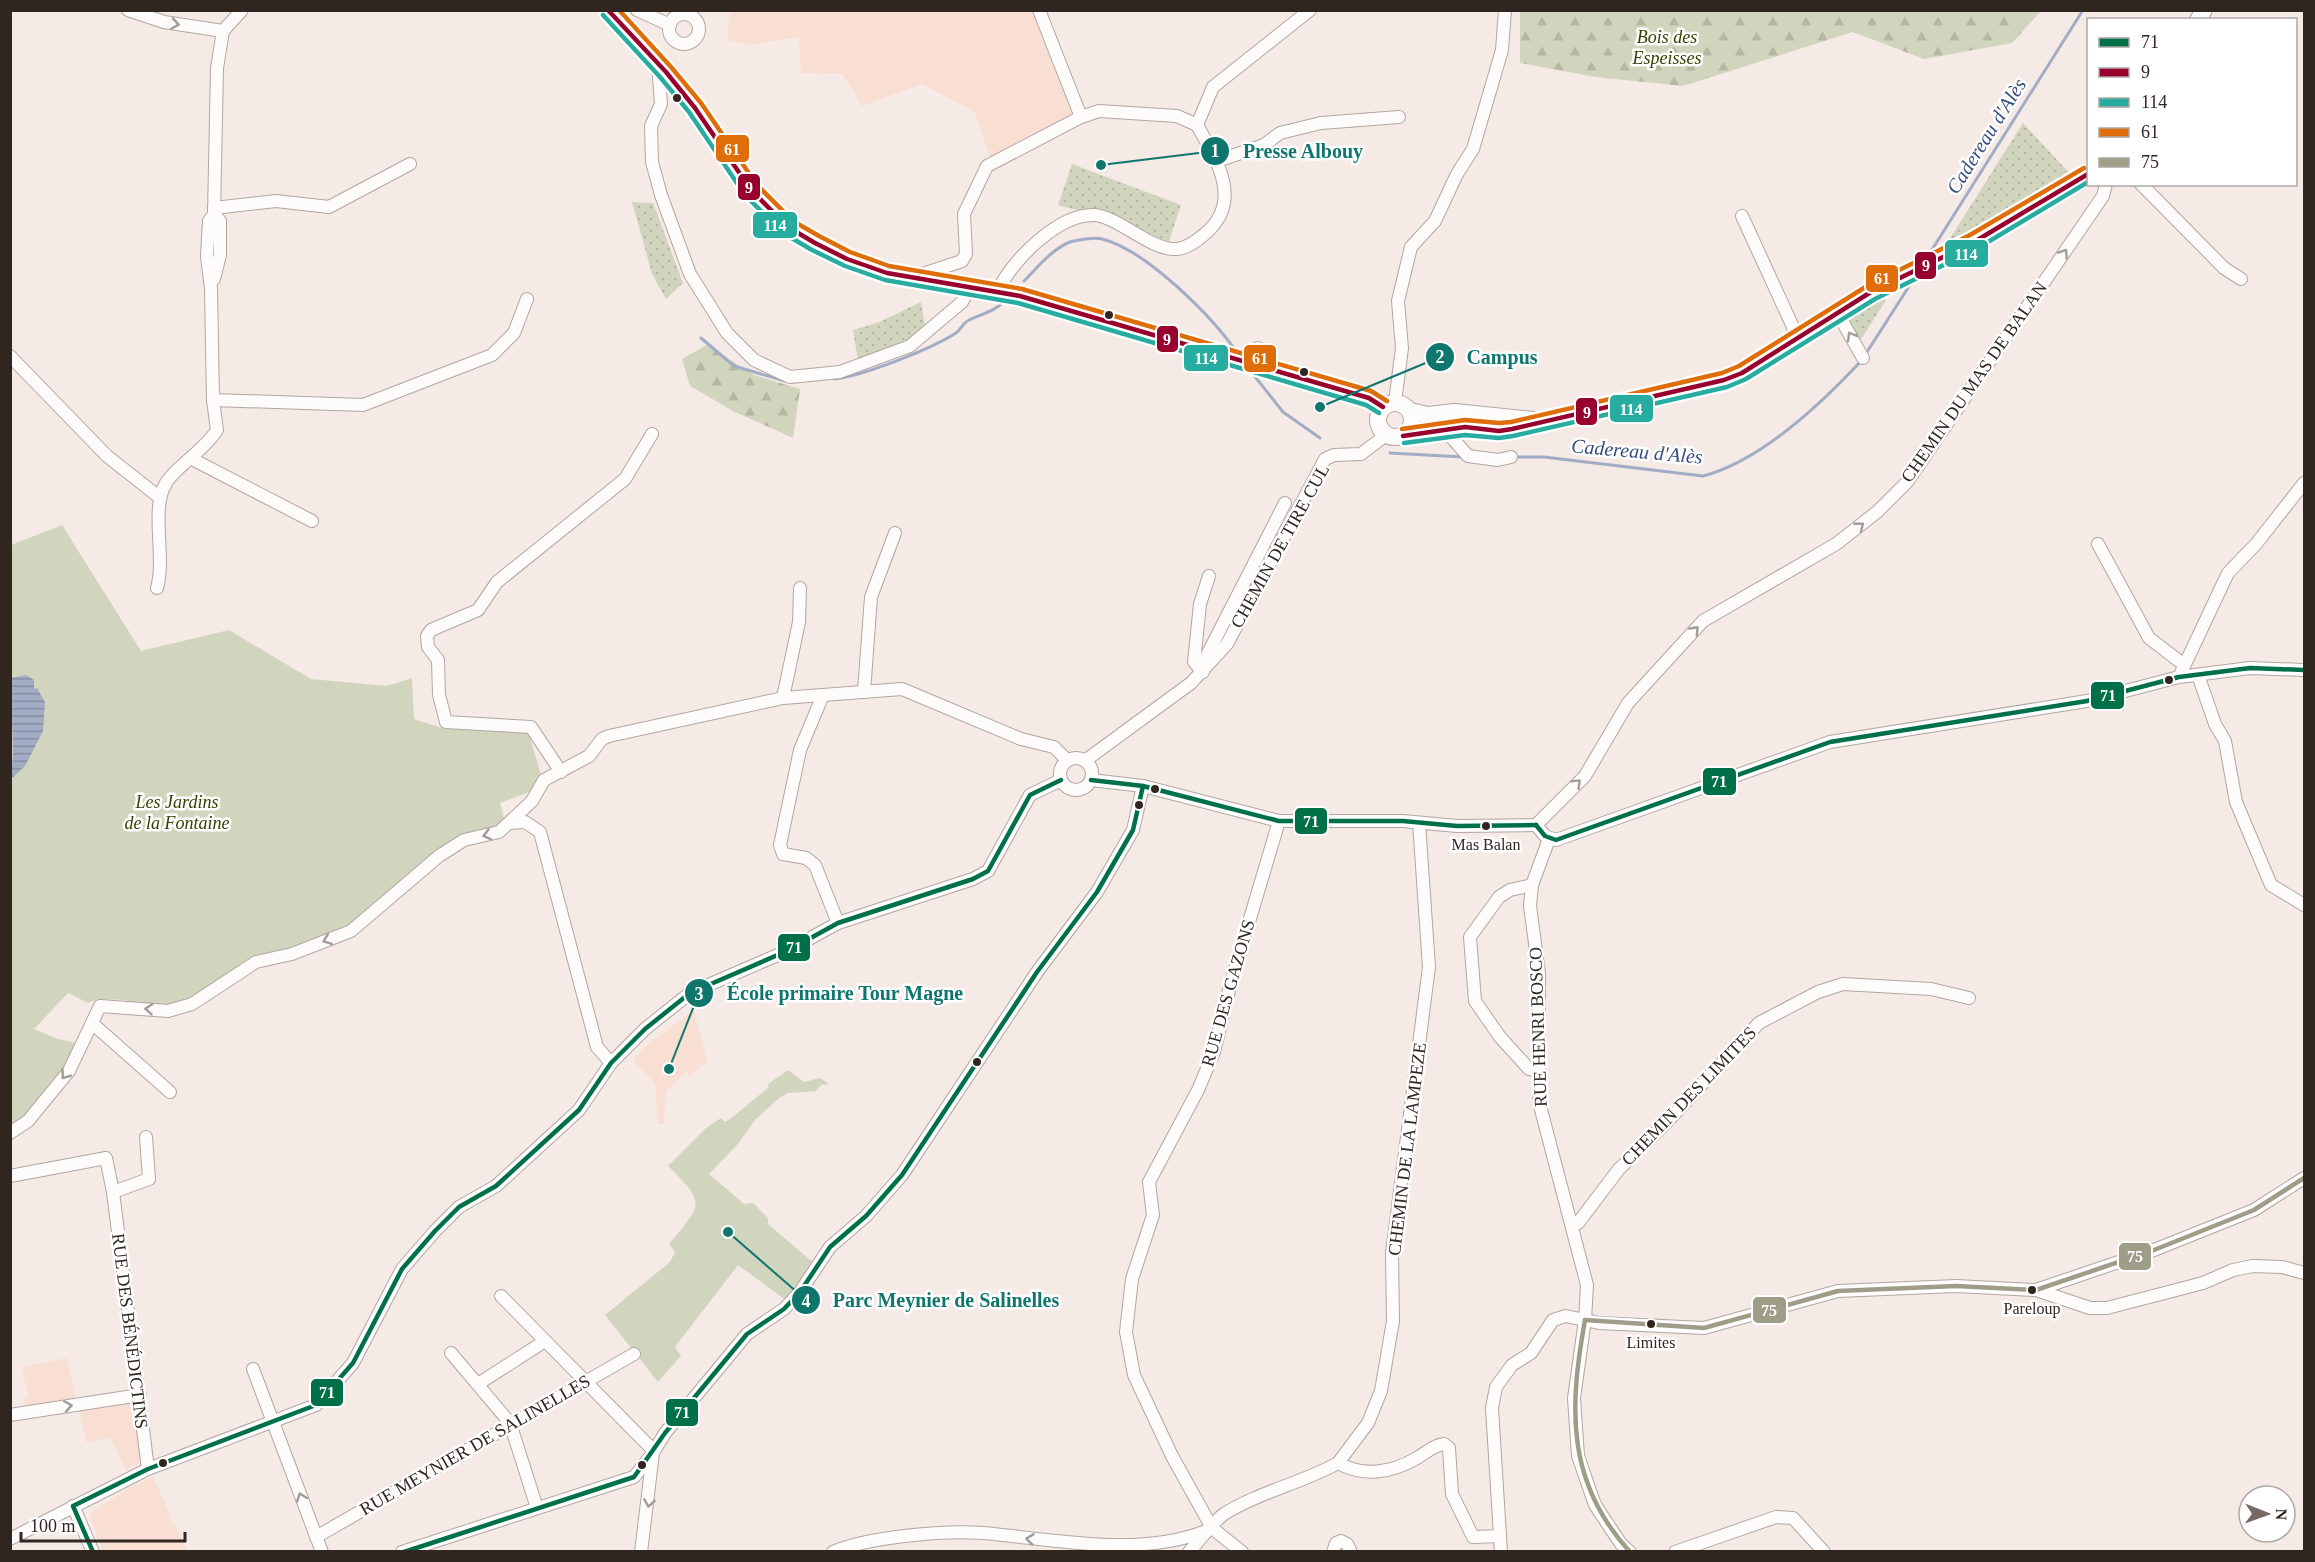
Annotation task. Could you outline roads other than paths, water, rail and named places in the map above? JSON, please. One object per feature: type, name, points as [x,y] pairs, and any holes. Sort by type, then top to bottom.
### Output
[{"type":"main road","points":[[608,10],[658,63],[695,108],[751,190],[788,227],[847,259],[887,273],[998,291],[1030,299],[1389,405],[1404,405],[1410,411],[1428,415],[1455,412],[1548,421]]},
{"type":"main road","points":[[1389,405],[1378,422],[1394,435],[1479,427],[1499,431],[1711,384],[1742,373],[1899,278],[1974,242],[2087,175]]},
{"type":"main road","points":[[1394,435],[1411,428],[1410,411]]},
{"type":"street","points":[[128,10],[164,22],[223,31]]},
{"type":"street","points":[[157,588],[162,563],[159,497],[167,481],[208,444],[218,430],[213,400],[211,289],[220,255],[220,221],[214,211],[217,68],[223,31],[242,10]]},
{"type":"street","points":[[637,10],[674,17]]},
{"type":"street","points":[[1039,10],[1081,117]]},
{"type":"street","points":[[1197,125],[1213,87],[1310,10]]},
{"type":"street","points":[[1389,405],[1402,348],[1398,301],[1411,247],[1435,221],[1457,174],[1473,149],[1502,50],[1505,10]]},
{"type":"street","points":[[658,63],[662,104],[651,126],[652,162],[661,195],[690,274],[727,333],[754,360],[790,377],[840,372],[910,346],[962,302],[970,287]]},
{"type":"street","points":[[913,278],[962,261],[966,254],[964,214],[987,166],[1081,117],[1100,111],[1177,116],[1197,125],[1224,178],[1224,209],[1216,224],[1187,246],[1167,248],[1096,215],[1067,222],[1043,235],[1004,280],[998,291]]},
{"type":"street","points":[[1217,161],[1264,145],[1280,133],[1321,123],[1399,117]]},
{"type":"street","points":[[214,211],[276,201],[328,207],[410,164]]},
{"type":"street","name":"CHEMIN DU MAS DE BALAN","points":[[1536,825],[1585,776],[1628,703],[1703,621],[1836,544],[1877,512],[1907,482],[2103,196],[2106,186]]},
{"type":"street","points":[[2143,186],[2224,268],[2241,279]]},
{"type":"street","points":[[1742,216],[1798,338]]},
{"type":"street","points":[[213,400],[363,405],[492,356],[514,333],[527,299]]},
{"type":"street","points":[[1838,314],[1863,358]]},
{"type":"street","points":[[1258,348],[1275,371]]},
{"type":"street","points":[[10,356],[107,456],[159,497]]},
{"type":"street","points":[[1445,430],[1468,456],[1498,460],[1511,457]]},
{"type":"street","points":[[561,772],[531,726],[446,722],[439,695],[438,660],[428,647],[427,636],[431,630],[478,610],[497,582],[625,479],[652,434]]},
{"type":"street","name":"CHEMIN DE TIRE CUL","points":[[1086,760],[1191,684],[1227,644],[1321,465],[1334,455],[1361,454],[1394,435]]},
{"type":"street","points":[[192,459],[312,521]]},
{"type":"street","points":[[2179,677],[2183,664],[2228,573],[2256,544],[2304,483]]},
{"type":"street","points":[[1203,672],[1205,658],[1285,503]]},
{"type":"street","points":[[864,692],[871,597],[895,533]]},
{"type":"street","points":[[2098,544],[2149,638],[2183,664]]},
{"type":"street","points":[[1203,672],[1194,662],[1200,604],[1209,576]]},
{"type":"street","points":[[783,698],[799,622],[800,588]]},
{"type":"street","points":[[1091,780],[1143,786],[1279,821],[1403,821],[1457,826],[1536,825],[1549,839],[1556,840],[1830,742],[2086,701],[2179,677],[2250,668],[2304,670]]},
{"type":"street","points":[[2198,675],[2215,724],[2225,741],[2236,802],[2271,885],[2304,905]]},
{"type":"street","points":[[10,1133],[28,1121],[69,1071],[98,1010],[105,1005],[168,1011],[192,1004],[256,962],[292,954],[351,931],[439,856],[464,840],[499,832],[532,801],[544,780],[589,756],[602,739],[609,736],[783,698],[902,689],[1021,739],[1054,747],[1067,760]]},
{"type":"street","points":[[823,695],[800,750],[780,845],[783,854],[806,858],[815,865],[838,923]]},
{"type":"street","points":[[1076,757],[1086,760],[1092,769],[1091,780],[1085,787],[1076,790],[1067,787],[1061,780],[1061,767],[1067,760],[1076,757]]},
{"type":"street","points":[[10,1539],[148,1469],[316,1404],[353,1363],[402,1269],[422,1246],[459,1207],[496,1186],[579,1110],[611,1063],[645,1029],[690,993],[787,951],[838,923],[973,879],[988,871],[1030,795],[1061,780]]},
{"type":"street","points":[[634,1477],[654,1452],[665,1433],[747,1334],[784,1309],[800,1292],[830,1246],[866,1216],[902,1175],[1037,972],[1097,892],[1133,830],[1143,786]]},
{"type":"street","name":"RUE DES GAZONS","points":[[1212,1528],[1172,1456],[1134,1375],[1126,1332],[1132,1279],[1153,1215],[1149,1182],[1198,1090],[1214,1052],[1230,986],[1279,821]]},
{"type":"street","points":[[510,823],[525,822],[540,832],[597,1047],[611,1063]]},
{"type":"street","name":"CHEMIN DE LA LAMPEZE","points":[[1338,1463],[1368,1423],[1381,1391],[1393,1321],[1392,1253],[1429,967],[1419,822]]},
{"type":"street","name":"RUE HENRI BOSCO","points":[[1549,839],[1532,885],[1530,906],[1539,973],[1539,1102],[1587,1285],[1585,1320]]},
{"type":"street","points":[[1532,885],[1510,890],[1499,897],[1470,937],[1475,1000],[1500,1037],[1528,1070],[1538,1071]]},
{"type":"street","name":"CHEMIN DES LIMITES","points":[[1572,1226],[1578,1223],[1619,1169],[1666,1123],[1759,1023],[1818,992],[1843,984],[1931,989],[1969,998]]},
{"type":"street","points":[[93,1024],[170,1092]]},
{"type":"street","points":[[113,1192],[149,1179],[146,1137]]},
{"type":"street","name":"RUE DES BÉNÉDICTINS","points":[[10,1176],[106,1158],[113,1192],[148,1469]]},
{"type":"street","points":[[2036,1290],[2154,1250],[2253,1210],[2304,1178]]},
{"type":"street","points":[[1501,1551],[1498,1536],[1492,1408],[1496,1387],[1512,1365],[1531,1353],[1553,1320],[1566,1316],[1585,1320],[1704,1328],[1838,1291],[1956,1286],[2036,1290],[2090,1308],[2107,1308],[2194,1286],[2233,1270],[2253,1266],[2282,1268],[2304,1273]]},
{"type":"street","points":[[501,1296],[654,1452]]},
{"type":"street","points":[[1585,1320],[1574,1398],[1578,1456],[1595,1506],[1621,1544],[1630,1551]]},
{"type":"street","points":[[478,1384],[545,1341]]},
{"type":"street","points":[[452,1353],[510,1423],[537,1508]]},
{"type":"street","name":"RUE MEYNIER DE SALINELLES","points":[[316,1536],[634,1354]]},
{"type":"street","points":[[253,1369],[322,1551]]},
{"type":"street","points":[[10,1415],[140,1395]]},
{"type":"street","points":[[1189,1551],[1224,1514],[1288,1485],[1310,1479],[1338,1463],[1353,1471],[1395,1468],[1416,1459],[1438,1444],[1444,1444],[1449,1448],[1452,1494],[1473,1537],[1498,1536]]},
{"type":"street","points":[[641,1551],[654,1452]]},
{"type":"street","points":[[402,1551],[634,1477],[651,1479]]},
{"type":"street","points":[[74,1506],[93,1551]]},
{"type":"street","points":[[1675,1551],[1776,1517],[1793,1518],[1824,1551]]},
{"type":"street","points":[[833,1551],[893,1537],[980,1533],[1071,1544],[1115,1545],[1185,1539],[1212,1528]]},
{"type":"street","points":[[1212,1528],[1242,1551]]},
{"type":"street","points":[[1333,1551],[1336,1543],[1341,1541],[1347,1544],[1351,1551]]},
{"type":"street","points":[[10,1545],[12,1551]]},
{"type":"water","points":[[26,675],[34,680],[34,689],[37,688],[45,702],[43,731],[25,766],[11,779],[13,753],[11,678]]},
{"type":"waterway","name":"Cadereau d'Alès","points":[[1928,256],[2083,10]]},
{"type":"waterway","name":"Cadereau d'Alès","points":[[1024,281],[1045,259],[1063,245],[1081,240],[1102,239],[1138,256],[1177,286],[1212,322],[1238,354]]},
{"type":"waterway","name":"Cadereau d'Alès","points":[[1865,355],[1915,277]]},
{"type":"waterway","name":"Cadereau d'Alès","points":[[834,379],[879,367],[930,347],[956,333],[967,321],[993,310],[1005,301]]},
{"type":"waterway","name":"Cadereau d'Alès","points":[[701,338],[734,366],[785,381]]},
{"type":"waterway","name":"Cadereau d'Alès","points":[[1514,457],[1544,457],[1703,476],[1746,458],[1768,444],[1809,412],[1862,360]]},
{"type":"waterway","name":"Cadereau d'Alès","points":[[1249,369],[1283,412],[1320,438]]},
{"type":"waterway","name":"Cadereau d'Alès","points":[[1390,453],[1463,457]]},
{"type":"place","name":"Presse Albouy","points":[[1101,165]]},
{"type":"place","name":"Campus","points":[[1320,407]]},
{"type":"place","name":"Mas Balan","points":[[1486,826]]},
{"type":"place","name":"École primaire Tour Magne","points":[[669,1069]]},
{"type":"place","name":"Parc Meynier de Salinelles","points":[[728,1232]]},
{"type":"place","name":"Pareloup","points":[[2032,1290]]},
{"type":"place","name":"Limites","points":[[1651,1324]]},
{"type":"park label","name":"Bois des Espeisses","points":[[1667,47]]},
{"type":"park label","name":"Les Jardins de la Fontaine","points":[[177,812]]}]
